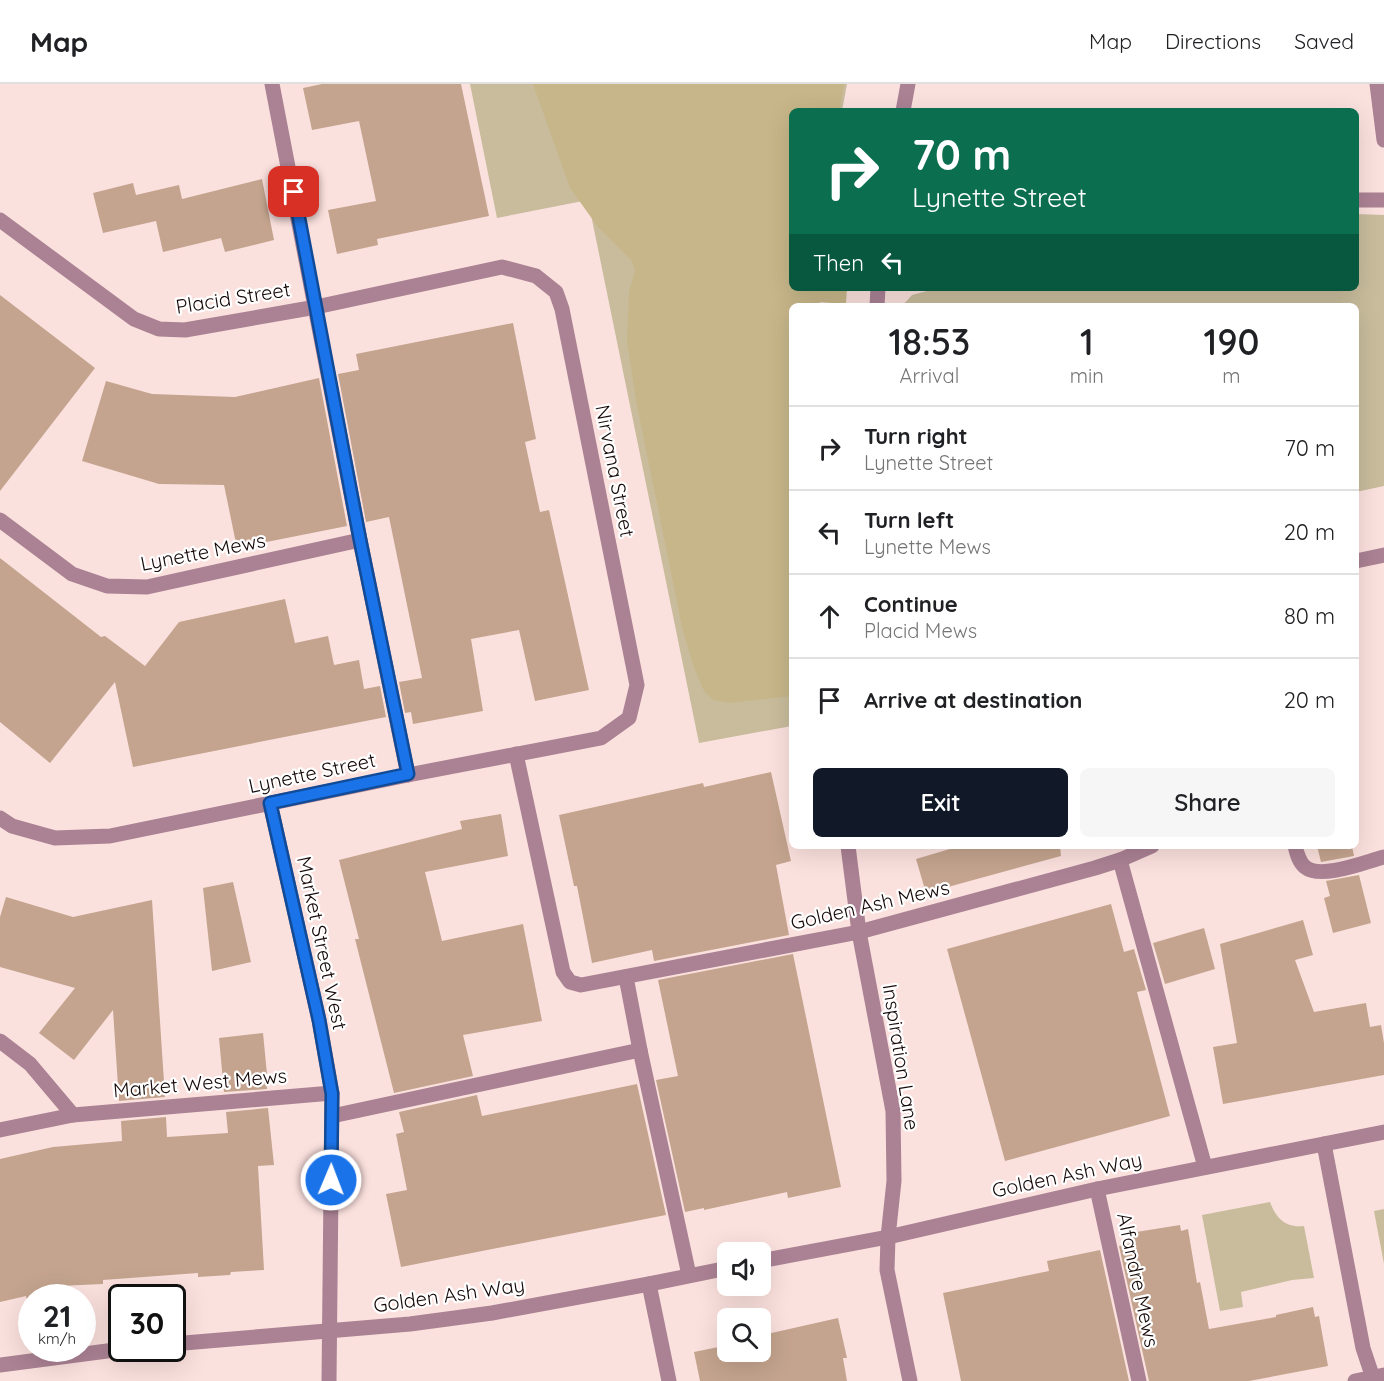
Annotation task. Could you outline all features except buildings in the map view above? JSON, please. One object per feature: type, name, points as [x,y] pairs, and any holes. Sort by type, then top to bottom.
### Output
[{"type":"street","points":[[272,84],[360,540],[408,774]]},
{"type":"street","points":[[904,108],[908,84]]},
{"type":"street","points":[[1377,84],[1384,140]]},
{"type":"street","points":[[1359,200],[1384,200]]},
{"type":"street","name":"Placid Street","points":[[0,219],[134,319],[159,329],[185,330],[316,307],[502,267]]},
{"type":"street","name":"Nirvana Street","points":[[502,267],[536,276],[556,292],[562,309],[637,685],[629,718]]},
{"type":"street","name":"Lynette Mews","points":[[0,520],[72,574],[107,586],[147,587],[360,540]]},
{"type":"street","points":[[1359,560],[1384,555]]},
{"type":"street","name":"Lynette Street","points":[[0,818],[12,826],[56,838],[110,836],[408,774],[601,738],[629,718]]},
{"type":"street","name":"Golden Ash Mews","points":[[516,754],[562,972],[570,981],[581,985],[859,932],[1120,860],[1145,849]]},
{"type":"street","name":"Market Street West","points":[[270,803],[319,1020],[332,1094],[329,1381]]},
{"type":"street","name":"Inspiration Lane","points":[[848,849],[859,932],[893,1111],[894,1181],[888,1237],[889,1282],[910,1381]]},
{"type":"street","points":[[1296,849],[1304,867],[1318,872],[1384,857]]},
{"type":"street","points":[[1120,860],[1204,1167]]},
{"type":"street","points":[[626,977],[689,1275]]},
{"type":"street","points":[[0,1041],[30,1064],[73,1115]]},
{"type":"street","points":[[332,1116],[640,1050]]},
{"type":"street","name":"Market West Mews","points":[[0,1130],[73,1115],[332,1094]]},
{"type":"street","name":"Golden Ash Way","points":[[771,1259],[888,1237],[1097,1189],[1384,1132]]},
{"type":"street","points":[[1324,1144],[1363,1348],[1377,1378],[1355,1381]]},
{"type":"street","name":"Alfandre Mews","points":[[1097,1189],[1138,1381]]},
{"type":"street","name":"Golden Ash Way","points":[[186,1343],[422,1323],[492,1313],[717,1270]]},
{"type":"street","points":[[649,1284],[669,1381]]},
{"type":"street","points":[[0,1365],[108,1351]]},
{"type":"shaded area","points":[[470,84],[847,84],[843,108],[789,108],[789,291],[821,291],[820,303],[789,303],[789,727],[699,743],[588,200],[497,218]]},
{"type":"shaded area","points":[[533,84],[844,84],[840,108],[789,108],[789,291],[847,291],[846,303],[789,303],[789,696],[729,703],[713,700],[704,691],[693,665],[682,627],[636,400],[627,342],[629,292],[635,271],[632,261],[598,227],[570,188]]},
{"type":"shaded area","points":[[1359,214],[1384,215],[1384,486],[1359,491],[1359,303],[905,303],[912,295],[927,291],[1359,291]]},
{"type":"shaded area","points":[[1270,1202],[1275,1213],[1286,1224],[1304,1226],[1314,1278],[1292,1280],[1241,1292],[1243,1307],[1220,1311],[1202,1215]]},
{"type":"shaded area","points":[[1384,1209],[1384,1264],[1374,1211]]},
{"type":"route","points":[[294,192],[360,540],[408,774],[270,803],[319,1020],[332,1094],[331,1180]]}]
